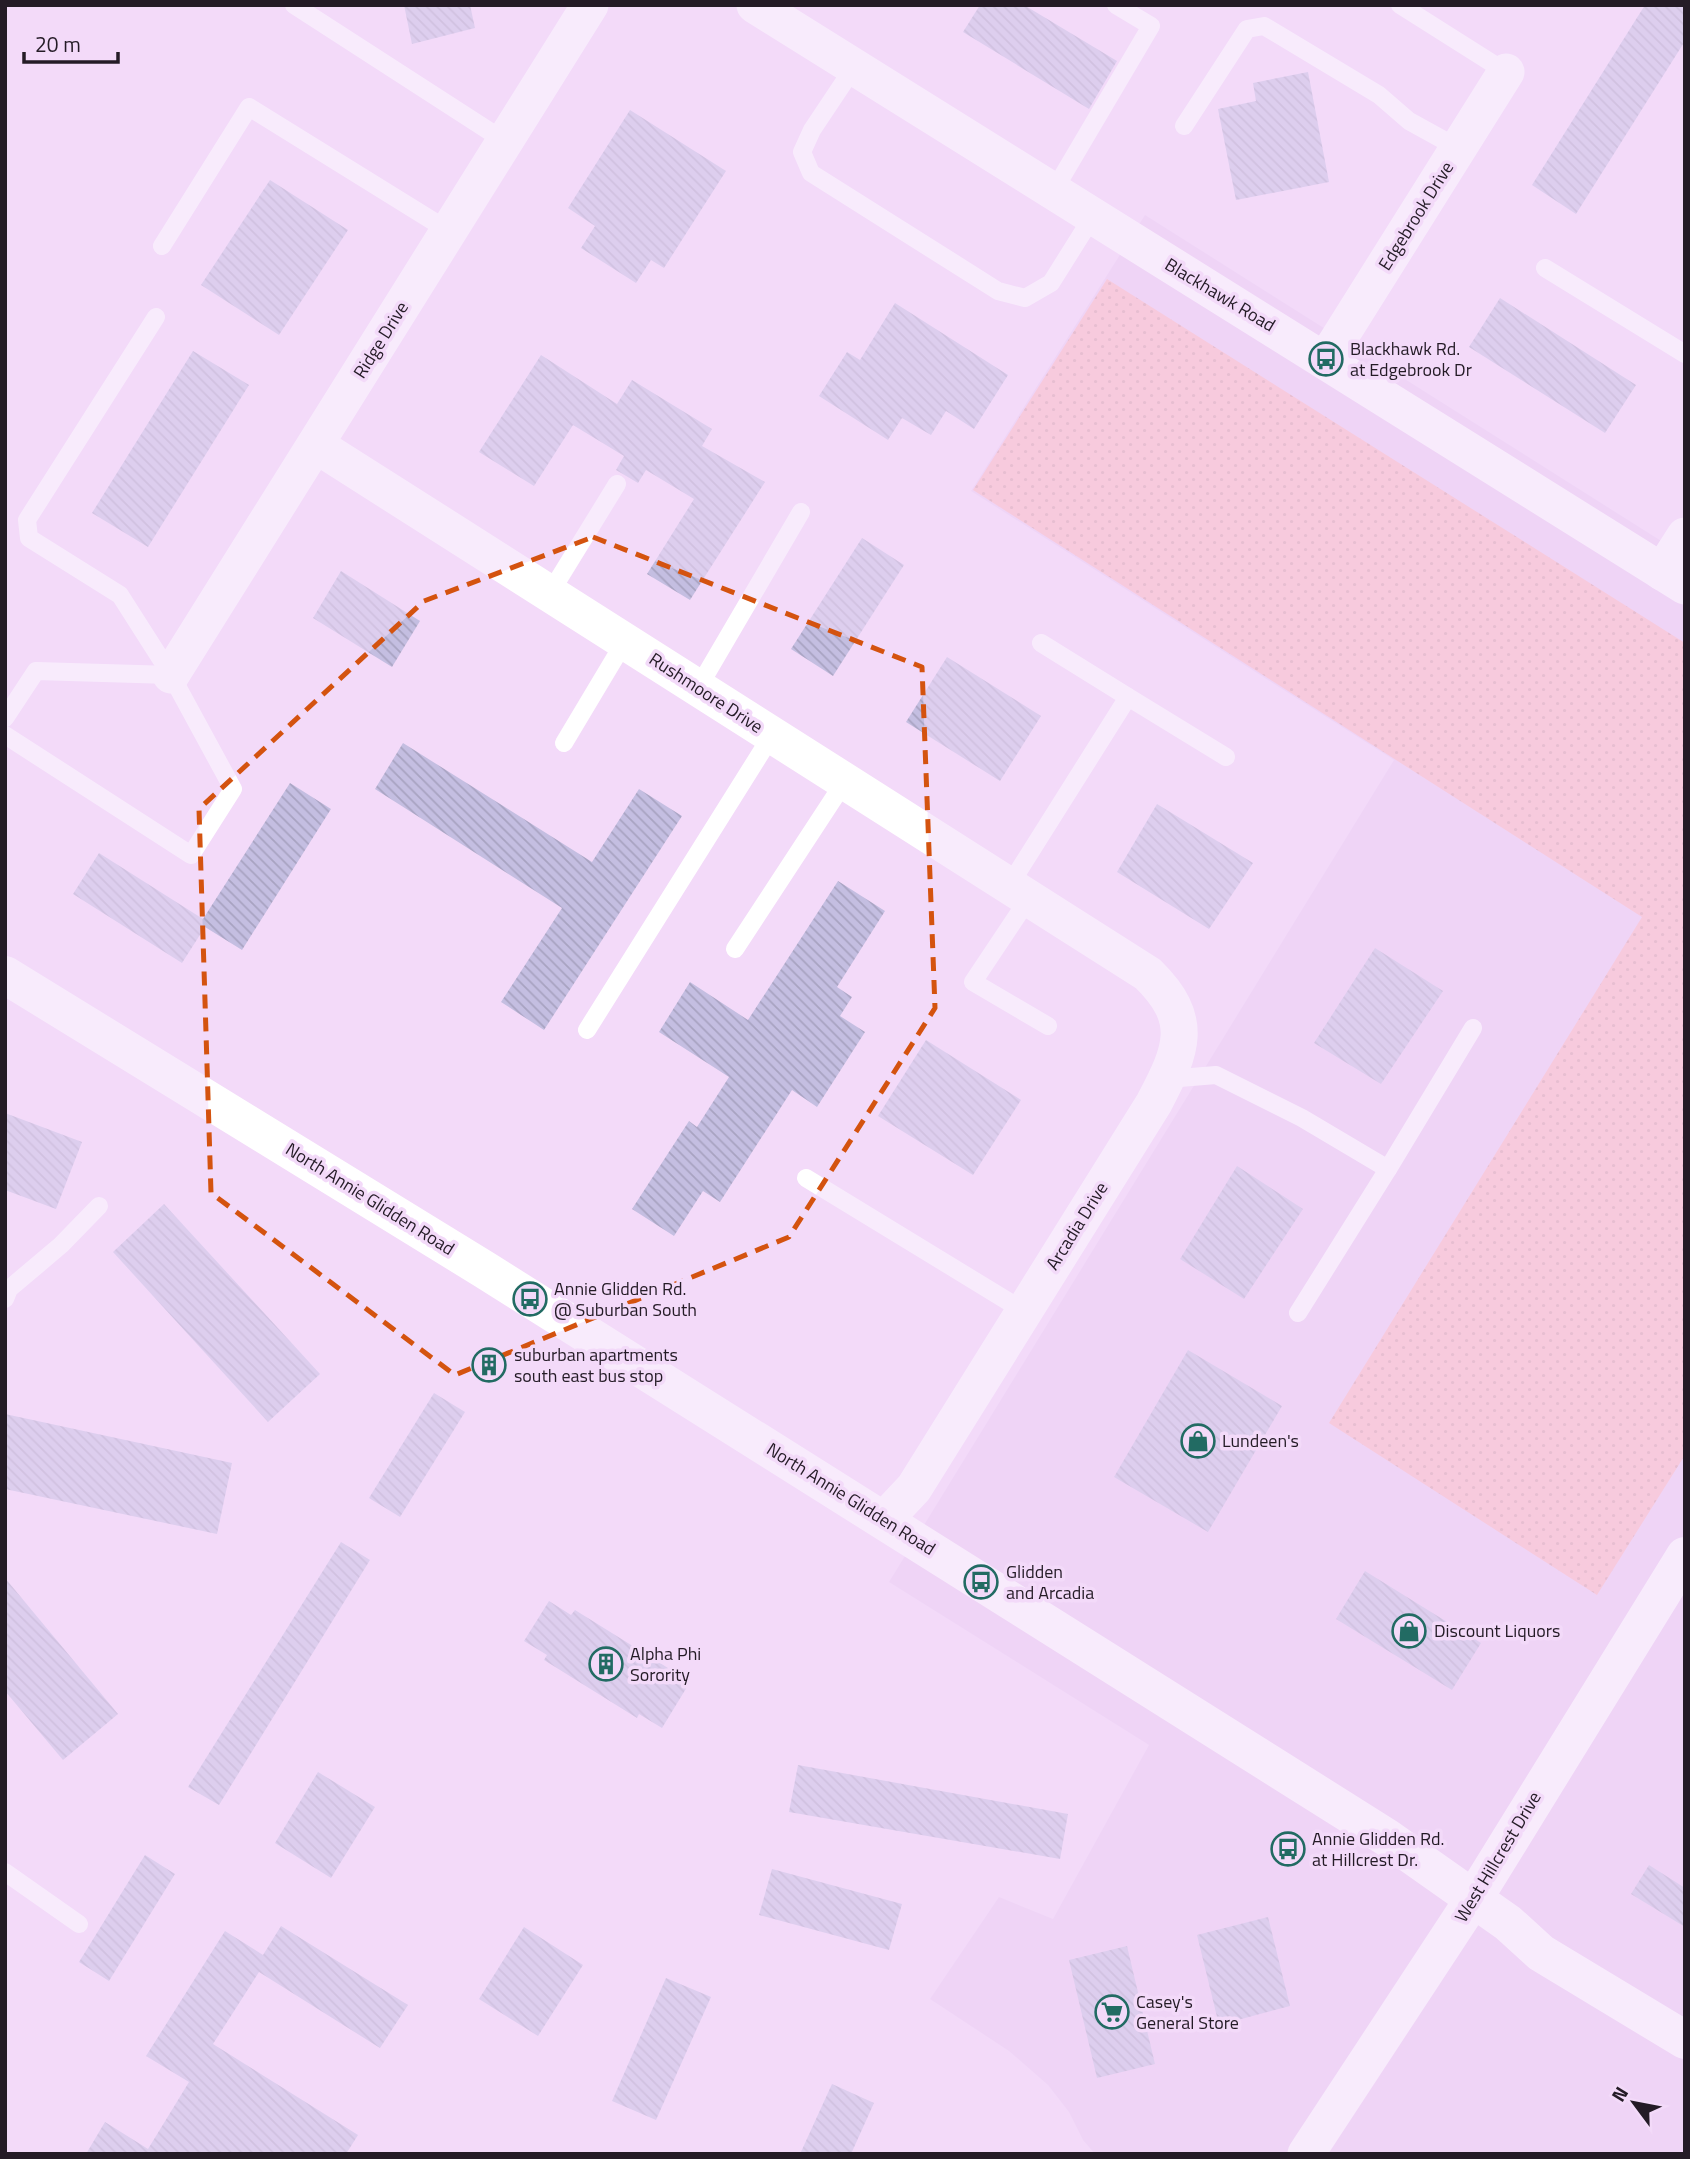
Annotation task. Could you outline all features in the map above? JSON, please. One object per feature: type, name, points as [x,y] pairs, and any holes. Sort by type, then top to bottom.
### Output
[{"type":"main road","name":"North Annie Glidden Road","points":[[5,975],[884,1520],[1386,1837],[1508,1923],[1541,1953],[1685,2040]]},
{"type":"main road","name":"West Hillcrest Drive","points":[[1474,1898],[1685,1556]]},
{"type":"street","name":"Ridge Drive","points":[[171,675],[590,5]]},
{"type":"street","name":"Blackhawk Road","points":[[755,5],[1326,359],[1673,579]]},
{"type":"street","name":"Edgebrook Drive","points":[[1326,359],[1506,72]]},
{"type":"street","name":"Rushmoore Drive","points":[[316,445],[1096,941]]},
{"type":"street","points":[[1673,579],[1685,536]]},
{"type":"street","name":"Arcadia Drive","points":[[884,1520],[914,1488],[1167,1079],[1181,1026],[1176,1007],[1165,990],[1149,974],[1096,941]]},
{"type":"street","name":"West Hillcrest Drive","points":[[1306,2154],[1474,1898]]},
{"type":"lane","points":[[294,5],[506,142]]},
{"type":"lane","points":[[1053,191],[1150,26],[1116,5]]},
{"type":"lane","points":[[1400,5],[1506,72]]},
{"type":"lane","points":[[1184,126],[1247,29],[1264,26],[1378,95],[1409,121],[1458,148]]},
{"type":"lane","points":[[855,67],[812,130],[802,152],[811,173],[998,291],[1025,298],[1051,283],[1093,216]]},
{"type":"lane","points":[[162,246],[248,107],[449,231]]},
{"type":"lane","points":[[1545,268],[1685,354]]},
{"type":"lane","points":[[5,735],[191,855],[233,789],[171,675],[120,594],[29,538],[27,520],[156,317]]},
{"type":"lane","points":[[550,593],[617,484]]},
{"type":"lane","points":[[698,688],[801,512]]},
{"type":"lane","points":[[564,743],[625,641]]},
{"type":"lane","points":[[1041,643],[1226,757]]},
{"type":"lane","points":[[5,718],[36,671],[171,675]]},
{"type":"lane","points":[[1048,1026],[974,982],[1019,892],[1128,697]]},
{"type":"lane","points":[[587,1030],[772,735]]},
{"type":"lane","points":[[734,949],[845,780]]},
{"type":"lane","points":[[1298,1312],[1474,1028]]},
{"type":"lane","points":[[1167,1079],[1216,1075],[1302,1118],[1388,1169]]},
{"type":"lane","points":[[806,1178],[1024,1311]]},
{"type":"lane","points":[[5,1298],[9,1289],[61,1244],[99,1206]]},
{"type":"lane","points":[[5,1872],[79,1924]]},
{"type":"highlighted area","points":[[593,537],[922,667],[935,1008],[789,1237],[455,1375],[211,1193],[199,809],[424,601]]},
{"type":"shaded area","points":[[1145,215],[1685,556],[1685,2154],[1095,2154],[1083,2140],[1069,2112],[1048,2085],[1009,2051],[930,1999],[999,1897],[1053,1919],[1149,1745],[889,1582],[1394,760],[971,491]]},
{"type":"shaded area","points":[[1107,279],[1685,643],[1685,1455],[1597,1595],[1329,1423],[1642,917],[973,490]]},
{"type":"building","points":[[404,5],[470,5],[475,28],[412,44]]},
{"type":"building","points":[[980,5],[1024,5],[1117,61],[1089,109],[963,32]]},
{"type":"building","points":[[1645,5],[1685,5],[1685,41],[1576,214],[1532,185]]},
{"type":"building","points":[[1308,72],[1329,182],[1236,200],[1218,109],[1256,101],[1253,83]]},
{"type":"building","points":[[630,110],[726,171],[664,268],[651,260],[636,283],[581,248],[595,226],[568,208]]},
{"type":"building","points":[[270,180],[348,230],[279,335],[201,285]]},
{"type":"building","points":[[1500,298],[1636,385],[1605,433],[1469,347]]},
{"type":"building","points":[[895,303],[1008,375],[974,429],[946,411],[931,435],[902,418],[888,440],[819,396],[847,352],[860,360]]},
{"type":"building","points":[[193,351],[249,385],[148,547],[92,513]]},
{"type":"building","points":[[541,355],[617,404],[632,380],[712,429],[702,446],[765,482],[690,600],[647,574],[694,499],[646,470],[638,483],[616,470],[624,456],[573,425],[534,486],[479,452]]},
{"type":"building","points":[[862,538],[904,565],[833,676],[791,649]]},
{"type":"building","points":[[341,571],[420,621],[392,667],[313,618]]},
{"type":"building","points":[[947,657],[1041,716],[1000,781],[906,722]]},
{"type":"building","points":[[403,743],[592,862],[639,789],[682,816],[544,1030],[501,1002],[562,908],[375,789]]},
{"type":"building","points":[[290,783],[331,809],[242,950],[205,927],[182,963],[73,894],[99,853],[203,919]]},
{"type":"building","points":[[1157,804],[1253,863],[1209,929],[1117,872]]},
{"type":"building","points":[[838,881],[885,911],[837,987],[852,997],[840,1016],[865,1032],[817,1107],[792,1090],[720,1202],[703,1191],[674,1236],[632,1209],[689,1121],[697,1127],[729,1077],[659,1032],[690,982],[748,1020]]},
{"type":"building","points":[[1375,948],[1443,991],[1381,1084],[1314,1043]]},
{"type":"building","points":[[926,1040],[1021,1100],[973,1175],[878,1116]]},
{"type":"building","points":[[5,1113],[82,1142],[56,1209],[5,1190]]},
{"type":"building","points":[[1237,1166],[1303,1209],[1244,1299],[1180,1259]]},
{"type":"building","points":[[164,1204],[320,1374],[268,1422],[113,1252]]},
{"type":"building","name":"Lundeen's","points":[[1188,1350],[1282,1406],[1208,1532],[1114,1477]]},
{"type":"building","points":[[434,1393],[465,1412],[400,1517],[369,1498]]},
{"type":"building","points":[[5,1414],[232,1463],[217,1534],[5,1489]]},
{"type":"building","points":[[341,1542],[370,1560],[219,1805],[188,1787]]},
{"type":"building","name":"Discount Liquors","points":[[1365,1571],[1481,1643],[1452,1690],[1336,1619]]},
{"type":"building","points":[[5,1578],[118,1714],[63,1760],[5,1691]]},
{"type":"building","name":"Alpha Phi Sorority","points":[[549,1601],[571,1615],[575,1610],[668,1668],[664,1673],[687,1687],[662,1728],[639,1714],[637,1718],[544,1660],[547,1655],[524,1641]]},
{"type":"building","points":[[798,1765],[1068,1814],[1060,1859],[789,1812]]},
{"type":"building","points":[[318,1772],[375,1807],[331,1878],[275,1843]]},
{"type":"building","points":[[145,1855],[175,1874],[109,1981],[79,1962]]},
{"type":"building","points":[[1649,1865],[1685,1888],[1685,1927],[1631,1894]]},
{"type":"building","points":[[772,1869],[902,1904],[889,1950],[759,1915]]},
{"type":"building","name":"Casey's General Store","points":[[1268,1917],[1290,2006],[1219,2025],[1197,1935]]},
{"type":"building","points":[[281,1926],[408,2005],[380,2048],[259,1972],[213,2044],[358,2135],[346,2154],[86,2154],[105,2122],[148,2149],[189,2082],[146,2056],[225,1931],[263,1955]]},
{"type":"building","points":[[524,1927],[583,1965],[538,2036],[479,1999]]},
{"type":"building","name":"Casey's General Store","points":[[1127,1946],[1155,2064],[1097,2078],[1069,1960]]},
{"type":"building","points":[[666,1978],[711,1997],[656,2120],[612,2101]]},
{"type":"building","points":[[832,2084],[874,2103],[851,2154],[800,2154]]},
{"type":"place","name":"Blackhawk Rd. at Edgebrook Dr","points":[[1326,359]]},
{"type":"place","name":"Annie Glidden Rd. @ Suburban South","points":[[530,1299]]},
{"type":"place","name":"suburban apartments south east bus stop","points":[[489,1365]]},
{"type":"place","name":"Lundeen's","points":[[1198,1441]]},
{"type":"place","name":"Glidden and Arcadia","points":[[981,1582]]},
{"type":"place","name":"Discount Liquors","points":[[1409,1631]]},
{"type":"place","name":"Alpha Phi Sorority","points":[[606,1664]]},
{"type":"place","name":"Annie Glidden Rd. at Hillcrest Dr.","points":[[1288,1849]]},
{"type":"place","name":"Casey's General Store","points":[[1112,2012]]}]
